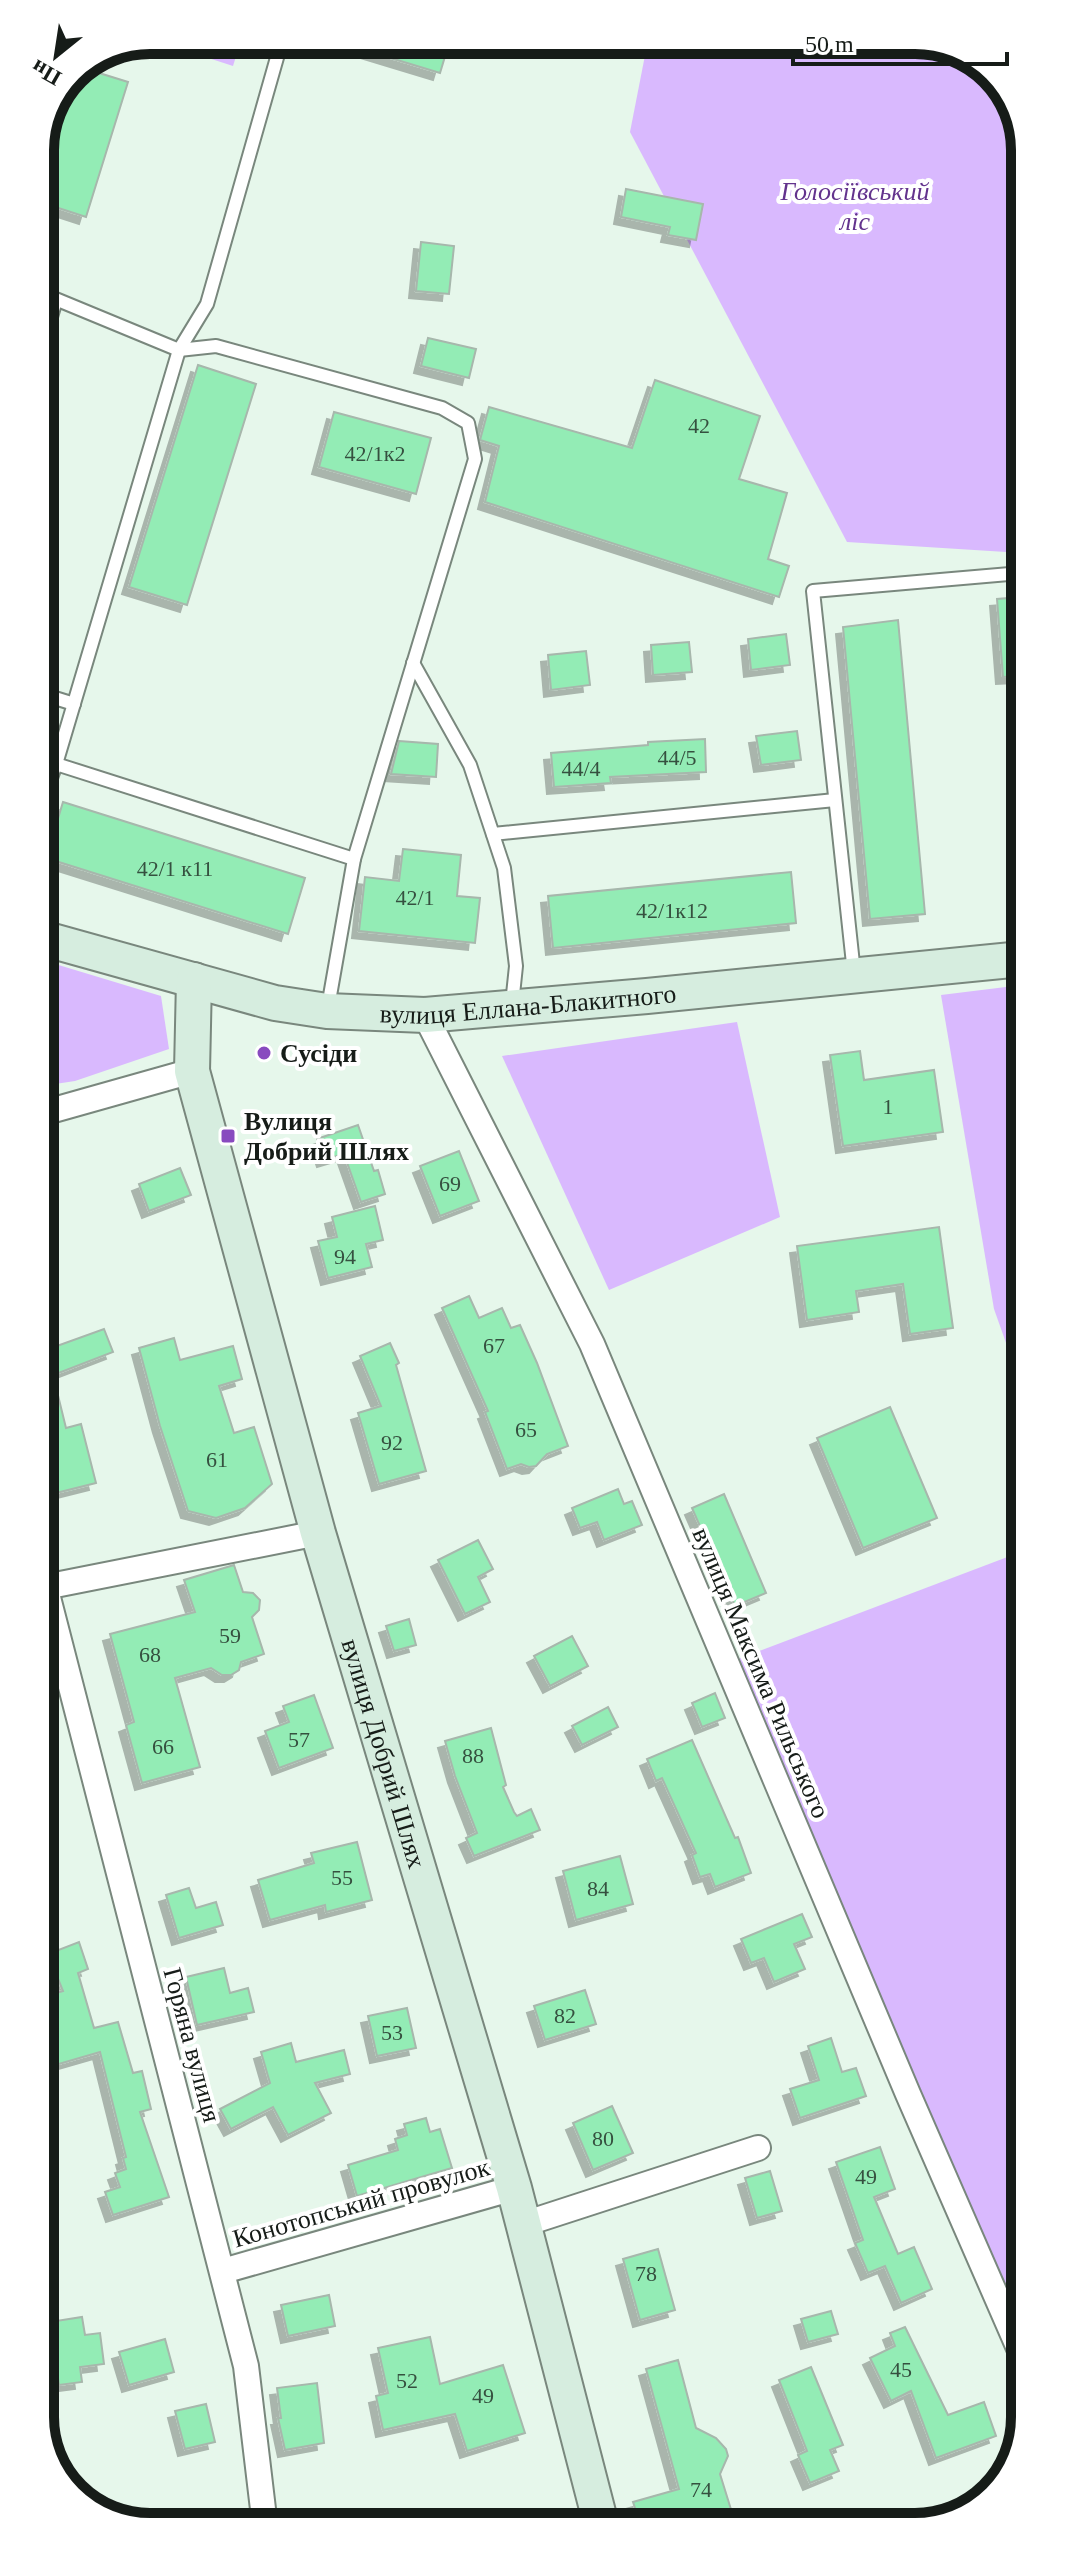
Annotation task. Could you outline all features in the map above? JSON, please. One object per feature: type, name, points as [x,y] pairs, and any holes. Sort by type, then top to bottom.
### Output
[{"type":"street","name":"вулиця Еллана-Блакитного","points":[[54,941],[275,1003],[327,1011],[425,1015],[1011,960]]},
{"type":"street","name":"вулиця Добрий Шлях","points":[[194,980],[192,1071],[318,1533],[514,2188],[598,2513]]},
{"type":"street","name":"вулиця Максима Рильського","points":[[425,1015],[592,1344],[908,2094],[1011,2330]]},
{"type":"street","points":[[54,1110],[192,1071]]},
{"type":"street","points":[[54,1582],[318,1533]]},
{"type":"street","name":"Горяна вулиця","points":[[54,1640],[246,2366],[263,2513]]},
{"type":"street","points":[[524,2224],[758,2148]]},
{"type":"street","name":"Конотопський провулок","points":[[223,2271],[514,2188]]},
{"type":"lane","points":[[54,770],[179,350],[207,304],[278,54]]},
{"type":"lane","points":[[54,307],[56,300],[179,350],[216,346],[442,408],[468,423],[475,459],[354,859],[327,1011]]},
{"type":"lane","points":[[854,976],[813,591],[1011,574]]},
{"type":"lane","points":[[413,663],[470,765],[504,868],[516,966],[511,1008]]},
{"type":"lane","points":[[54,698],[74,704]]},
{"type":"lane","points":[[56,764],[354,859]]},
{"type":"lane","points":[[493,834],[835,800]]},
{"type":"green space","points":[[196,54],[237,54],[233,66]]},
{"type":"green space","name":"Голосіївський ліс","points":[[645,54],[922,54],[958,64],[983,82],[1006,119],[1011,150],[1011,552],[847,542],[630,132]]},
{"type":"green space","points":[[54,964],[161,996],[169,1049],[75,1081],[54,1084]]},
{"type":"green space","points":[[1011,986],[1011,1357],[994,1309],[941,995]]},
{"type":"green space","points":[[737,1022],[780,1217],[609,1290],[502,1056]]},
{"type":"green space","points":[[1011,1556],[1011,2302],[738,1659]]},
{"type":"building","points":[[377,54],[446,54],[440,73]]},
{"type":"building","points":[[96,72],[128,82],[86,217],[54,207],[54,143],[64,107],[71,96],[96,96]]},
{"type":"building","points":[[626,189],[703,204],[696,240],[668,235],[670,227],[621,217]]},
{"type":"building","points":[[421,242],[454,246],[449,294],[416,291]]},
{"type":"building","points":[[428,338],[476,349],[469,378],[421,366]]},
{"type":"building","points":[[198,365],[256,384],[187,605],[129,587]]},
{"type":"building","points":[[655,380],[760,416],[739,479],[787,493],[768,559],[789,566],[779,597],[485,502],[499,446],[480,440],[489,407],[632,448]]},
{"type":"building","points":[[334,412],[431,438],[416,494],[319,467]]},
{"type":"building","points":[[1011,598],[1011,677],[1003,677],[997,599]]},
{"type":"building","points":[[898,620],[925,914],[870,919],[843,627]]},
{"type":"building","points":[[786,634],[790,665],[751,670],[748,639]]},
{"type":"building","points":[[689,642],[692,672],[653,675],[651,645]]},
{"type":"building","points":[[586,651],[590,685],[551,690],[548,655]]},
{"type":"building","points":[[797,731],[801,760],[761,765],[756,736]]},
{"type":"building","points":[[705,739],[706,772],[610,777],[611,783],[554,787],[551,753]]},
{"type":"building","points":[[399,741],[438,744],[436,777],[391,774]]},
{"type":"building","points":[[63,802],[305,878],[288,934],[54,861],[54,832]]},
{"type":"building","points":[[403,849],[461,855],[457,896],[480,898],[475,943],[359,931],[365,877],[399,881]]},
{"type":"building","points":[[791,872],[796,923],[553,948],[548,896]]},
{"type":"building","points":[[860,1051],[864,1080],[934,1070],[943,1132],[843,1146],[830,1055]]},
{"type":"building","points":[[358,1125],[385,1194],[361,1202],[344,1154],[324,1160],[317,1139]]},
{"type":"building","points":[[459,1151],[479,1201],[440,1216],[420,1166]]},
{"type":"building","points":[[180,1168],[191,1195],[149,1211],[139,1184]]},
{"type":"building","points":[[375,1206],[383,1240],[366,1244],[372,1267],[328,1278],[318,1241],[337,1237],[332,1217]]},
{"type":"building","points":[[939,1227],[953,1328],[910,1334],[903,1284],[856,1291],[859,1312],[807,1320],[797,1246]]},
{"type":"building","points":[[469,1296],[479,1318],[502,1308],[511,1328],[520,1325],[537,1363],[568,1446],[547,1454],[536,1466],[521,1464],[507,1469],[485,1412],[488,1411],[442,1308]]},
{"type":"building","points":[[104,1329],[113,1352],[54,1375],[54,1347]]},
{"type":"building","points":[[174,1338],[180,1360],[233,1346],[242,1379],[219,1386],[234,1433],[254,1427],[272,1484],[245,1508],[216,1518],[188,1511],[139,1348]]},
{"type":"building","points":[[390,1343],[399,1363],[396,1365],[426,1471],[379,1484],[358,1413],[381,1406],[360,1356]]},
{"type":"building","points":[[54,1379],[66,1428],[81,1424],[96,1483],[54,1494]]},
{"type":"building","points":[[890,1407],[937,1518],[863,1548],[817,1438]]},
{"type":"building","points":[[618,1489],[624,1504],[632,1501],[642,1525],[604,1540],[597,1522],[580,1528],[572,1508]]},
{"type":"building","points":[[724,1494],[766,1593],[735,1606],[692,1508]]},
{"type":"building","points":[[478,1540],[493,1569],[478,1577],[490,1602],[465,1614],[438,1560]]},
{"type":"building","points":[[234,1565],[243,1592],[253,1593],[260,1600],[259,1610],[252,1617],[264,1654],[241,1662],[239,1670],[231,1675],[222,1675],[211,1668],[175,1678],[200,1767],[142,1783],[126,1725],[134,1722],[110,1634],[195,1612],[184,1580]]},
{"type":"building","points":[[409,1619],[416,1645],[394,1651],[386,1626]]},
{"type":"building","points":[[572,1636],[588,1666],[550,1686],[534,1656]]},
{"type":"building","points":[[715,1693],[725,1718],[702,1727],[692,1703]]},
{"type":"building","points":[[314,1695],[333,1748],[279,1768],[265,1731],[289,1722],[283,1706]]},
{"type":"building","points":[[608,1707],[618,1727],[582,1745],[572,1726]]},
{"type":"building","points":[[491,1728],[506,1785],[503,1787],[514,1812],[517,1816],[531,1809],[540,1830],[474,1856],[466,1838],[477,1833],[445,1741]]},
{"type":"building","points":[[692,1740],[735,1838],[738,1837],[751,1873],[715,1887],[710,1874],[700,1877],[692,1855],[696,1853],[662,1778],[656,1781],[647,1759]]},
{"type":"building","points":[[357,1842],[372,1900],[326,1912],[325,1905],[270,1920],[258,1880],[314,1863],[311,1853]]},
{"type":"building","points":[[620,1856],[633,1904],[576,1920],[563,1871]]},
{"type":"building","points":[[189,1888],[196,1908],[216,1902],[223,1925],[179,1938],[166,1895]]},
{"type":"building","points":[[802,1914],[812,1937],[794,1944],[805,1969],[774,1982],[764,1958],[751,1963],[741,1939]]},
{"type":"building","points":[[79,1942],[88,1969],[78,1973],[94,2028],[118,2022],[133,2073],[142,2071],[151,2109],[140,2112],[169,2197],[113,2215],[105,2192],[120,2187],[115,2173],[126,2169],[123,2158],[126,2157],[100,2052],[54,2065],[54,1994],[63,1991],[54,1969],[54,1952]]},
{"type":"building","points":[[224,1968],[230,1993],[248,1988],[254,2012],[197,2025],[186,1977]]},
{"type":"building","points":[[585,1990],[596,2024],[545,2040],[534,2006]]},
{"type":"building","points":[[407,2008],[416,2048],[377,2056],[368,2016]]},
{"type":"building","points":[[831,2038],[842,2072],[856,2068],[866,2096],[800,2118],[790,2089],[819,2080],[808,2046]]},
{"type":"building","points":[[291,2043],[296,2062],[344,2050],[350,2074],[315,2083],[331,2113],[288,2135],[273,2107],[231,2129],[220,2109],[270,2083],[261,2052]]},
{"type":"building","points":[[612,2106],[633,2153],[593,2170],[573,2123]]},
{"type":"building","points":[[426,2118],[430,2132],[440,2129],[452,2168],[357,2196],[348,2165],[398,2150],[395,2139],[407,2135],[404,2124]]},
{"type":"building","points":[[880,2147],[895,2189],[874,2197],[898,2254],[914,2247],[932,2289],[901,2303],[885,2266],[868,2273],[855,2243],[863,2240],[836,2162]]},
{"type":"building","points":[[770,2171],[782,2211],[757,2218],[745,2178]]},
{"type":"building","points":[[658,2249],[675,2310],[640,2320],[623,2259]]},
{"type":"building","points":[[329,2295],[335,2326],[288,2336],[281,2305]]},
{"type":"building","points":[[831,2311],[838,2334],[808,2342],[801,2319]]},
{"type":"building","points":[[82,2317],[85,2335],[100,2333],[104,2364],[80,2367],[82,2382],[59,2385],[54,2358],[54,2336],[58,2335],[56,2321]]},
{"type":"building","points":[[905,2327],[948,2415],[984,2402],[996,2436],[936,2458],[911,2391],[891,2401],[870,2358],[895,2346],[890,2333]]},
{"type":"building","points":[[430,2337],[440,2384],[503,2365],[525,2433],[467,2451],[455,2414],[383,2430],[376,2396],[388,2393],[378,2348]]},
{"type":"building","points":[[165,2339],[174,2372],[129,2385],[119,2352]]},
{"type":"building","points":[[678,2360],[696,2428],[716,2438],[726,2449],[728,2456],[720,2474],[732,2513],[637,2513],[633,2502],[679,2489],[646,2369]]},
{"type":"building","points":[[811,2367],[843,2445],[830,2450],[839,2471],[810,2483],[798,2455],[807,2451],[779,2380]]},
{"type":"building","points":[[317,2383],[324,2443],[285,2450],[278,2418],[281,2418],[277,2388]]},
{"type":"building","points":[[206,2404],[215,2442],[185,2449],[175,2411]]},
{"type":"place","name":"Сусіди","points":[[264,1053]]},
{"type":"place","name":"Вулиця Добрий Шлях","points":[[228,1136]]}]
